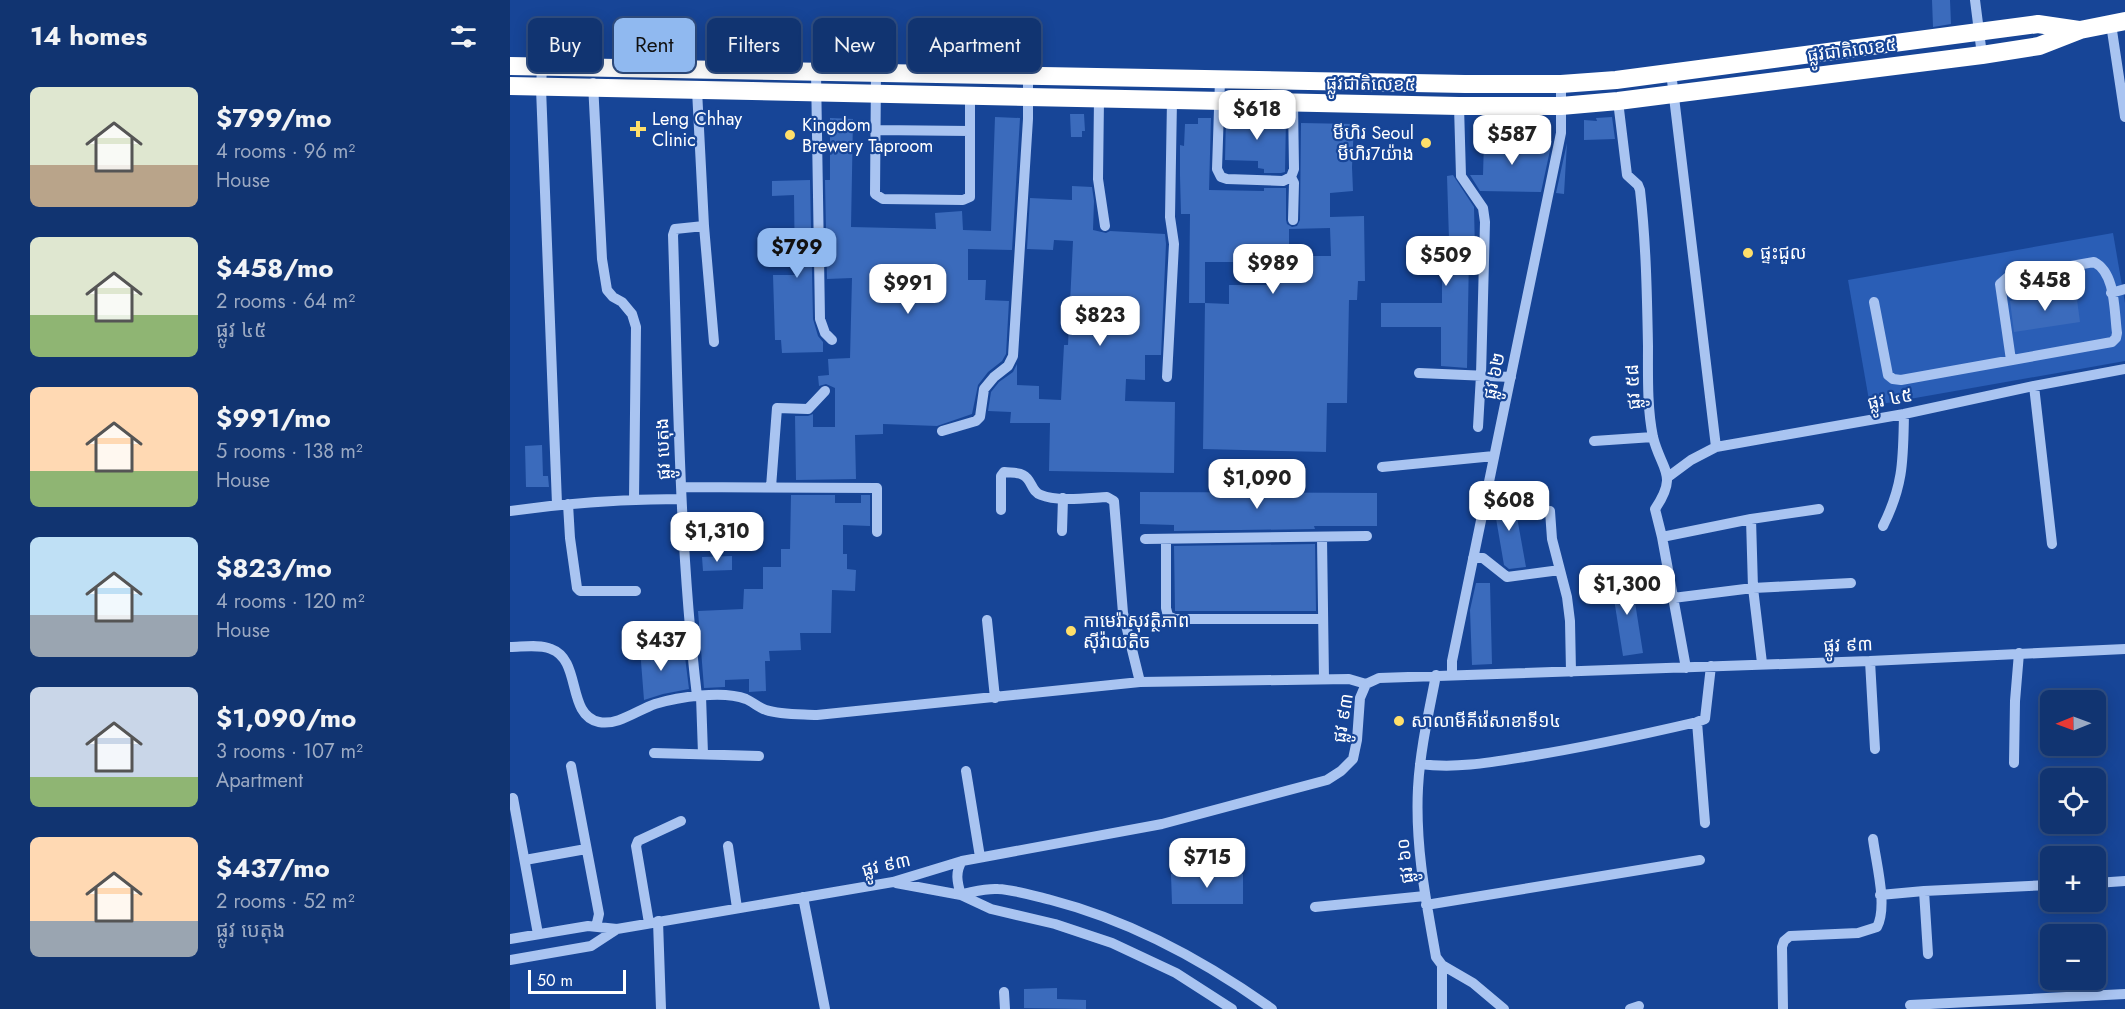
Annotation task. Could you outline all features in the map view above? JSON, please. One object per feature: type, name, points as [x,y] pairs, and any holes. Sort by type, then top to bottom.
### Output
[{"type":"highway","name":"ផ្លូវជាតិលេខ៥","points":[[510,86],[1293,103],[1561,106],[1618,101],[1982,55],[2039,46],[2080,30],[2118,23]]},
{"type":"highway","name":"ផ្លូវជាតិលេខ៥","points":[[816,72],[1561,84],[1616,80],[2038,24],[2080,30]]},
{"type":"highway","name":"ផ្លូវជាតិលេខ៥","points":[[510,66],[528,67]]},
{"type":"highway","name":"ផ្លូវជាតិលេខ៥","points":[[602,69],[813,72]]},
{"type":"street","points":[[1975,0],[1982,55]]},
{"type":"street","points":[[2118,23],[2125,117]]},
{"type":"street","points":[[542,72],[563,504],[577,588],[580,591],[589,592],[636,591]]},
{"type":"street","points":[[594,72],[592,88],[602,259],[607,290],[632,314],[636,327],[634,499]]},
{"type":"street","points":[[816,72],[820,319],[825,333],[831,340]]},
{"type":"street","points":[[1671,72],[1716,447]]},
{"type":"street","points":[[876,73],[875,194],[883,199],[963,200],[970,197],[970,96]]},
{"type":"street","points":[[942,431],[976,421],[980,417],[984,389],[994,376],[1008,366],[1013,356],[1028,119],[1028,76]]},
{"type":"street","points":[[1220,80],[1217,169],[1221,177],[1283,181],[1291,177]]},
{"type":"street","name":"ផ្លូវ ៦២","points":[[1452,675],[1452,661],[1561,133],[1561,84]]},
{"type":"street","points":[[697,90],[704,226],[714,342]]},
{"type":"street","points":[[1099,99],[1098,179],[1105,226]]},
{"type":"street","points":[[1167,377],[1174,244],[1170,217],[1172,100]]},
{"type":"street","name":"ផ្លូវ ៥៨","points":[[1618,101],[1627,175],[1638,185],[1642,209],[1647,265],[1649,392],[1653,437],[1668,477]]},
{"type":"street","points":[[1293,103],[1291,177],[1294,183],[1293,220]]},
{"type":"street","points":[[1460,106],[1461,176],[1483,208],[1485,222],[1478,427]]},
{"type":"street","points":[[875,130],[970,131]]},
{"type":"street","name":"ផ្លូវ បេតុង","points":[[703,754],[699,696],[690,642],[681,499],[673,235],[675,229],[704,226]]},
{"type":"street","points":[[1874,302],[1888,375],[1893,379],[1901,380],[2112,342],[2117,333],[2107,273],[2101,266],[2094,262],[2008,277],[2000,284],[2011,360]]},
{"type":"street","points":[[2111,293],[2125,289]]},
{"type":"street","name":"ផ្លូវ ៤៥","points":[[1668,477],[1690,460],[1716,447],[1904,414],[2125,369]]},
{"type":"street","points":[[1419,373],[1511,377]]},
{"type":"street","points":[[2034,386],[2052,544]]},
{"type":"street","points":[[771,487],[777,408],[808,409],[825,391]]},
{"type":"street","points":[[1883,525],[1894,505],[1903,469],[1904,414]]},
{"type":"street","points":[[1594,441],[1653,437]]},
{"type":"street","points":[[1382,467],[1494,456]]},
{"type":"street","points":[[1001,510],[1001,476],[1004,472],[1022,474],[1029,479],[1039,495],[1063,498],[1107,497],[1114,501],[1123,613],[1140,682]]},
{"type":"street","points":[[1668,477],[1664,497],[1655,508],[1686,668]]},
{"type":"street","points":[[681,486],[877,488],[877,532]]},
{"type":"street","points":[[1062,531],[1063,498]]},
{"type":"street","points":[[510,511],[563,504],[634,499],[681,499]]},
{"type":"street","points":[[1662,537],[1751,519],[1819,509]]},
{"type":"street","points":[[1550,511],[1552,539],[1570,621],[1571,672]]},
{"type":"street","points":[[1751,519],[1753,588],[1762,663]]},
{"type":"street","points":[[1145,539],[1367,536]]},
{"type":"street","points":[[1322,538],[1324,679]]},
{"type":"street","points":[[1167,539],[1166,608],[1168,616],[1175,620],[1323,619]]},
{"type":"street","points":[[1473,558],[1484,558],[1507,577],[1560,570]]},
{"type":"street","points":[[1673,598],[1753,588],[1851,583]]},
{"type":"street","points":[[987,620],[995,698]]},
{"type":"street","points":[[510,647],[550,648],[561,654],[569,666],[582,708],[588,717],[600,723],[618,720],[655,704],[699,696],[745,698],[766,710],[817,715],[1140,682],[1349,679],[1365,684]]},
{"type":"street","name":"ផ្លូវ ៩៣","points":[[510,939],[588,926],[617,929],[893,882],[980,857],[1162,824],[1327,780],[1353,759],[1357,740],[1360,698],[1365,684],[1379,678],[1870,661],[2125,649]]},
{"type":"street","points":[[2014,762],[2019,653]]},
{"type":"street","points":[[1870,661],[1875,749]]},
{"type":"street","points":[[1420,764],[1444,768],[1502,761],[1576,749],[1697,723],[1705,719],[1711,666]]},
{"type":"street","name":"ផ្លូវ ៦០","points":[[1436,675],[1420,764],[1418,840],[1426,900],[1437,957],[1442,965],[1442,1009]]},
{"type":"street","points":[[1697,723],[1705,823]]},
{"type":"street","points":[[654,753],[759,756]]},
{"type":"street","points":[[571,766],[599,914],[596,927]]},
{"type":"street","points":[[966,771],[980,857]]},
{"type":"street","points":[[513,798],[538,934]]},
{"type":"street","points":[[661,1009],[654,922],[636,846],[638,841],[681,821]]},
{"type":"street","points":[[1783,1009],[1782,946],[1784,941],[1790,936],[1858,933],[1877,927],[1881,919],[1880,895],[1873,839]]},
{"type":"street","points":[[728,846],[737,908]]},
{"type":"street","points":[[525,860],[586,849]]},
{"type":"street","points":[[1315,907],[1426,900],[1700,860]]},
{"type":"street","points":[[961,894],[957,877],[958,867],[962,861]]},
{"type":"street","points":[[2106,882],[2125,881]]},
{"type":"street","points":[[893,882],[961,894],[991,909],[1055,924],[1112,943],[1176,973],[1232,1009]]},
{"type":"street","points":[[1880,895],[2040,885]]},
{"type":"street","points":[[961,894],[994,888],[1014,890],[1120,922],[1186,953],[1272,1009]]},
{"type":"street","points":[[1924,891],[1928,954]]},
{"type":"street","points":[[803,897],[825,1009]]},
{"type":"street","name":"ផ្លូវ ៩៣","points":[[510,960],[591,946],[617,929]]},
{"type":"street","points":[[1442,965],[1473,983],[1504,1009]]},
{"type":"street","points":[[1004,992],[1005,1009]]},
{"type":"street","points":[[1910,1005],[2125,994]]},
{"type":"shaded area","points":[[2113,233],[2125,303],[2125,361],[1870,406],[1848,280]]},
{"type":"building","points":[[1932,0],[1950,0],[1951,24],[1933,27]]},
{"type":"building","points":[[1070,114],[1084,114],[1085,131],[1082,131],[1082,137],[1071,137]]},
{"type":"building","points":[[1228,116],[1286,117],[1285,172],[1264,173],[1264,169],[1258,168],[1258,161],[1225,160],[1226,118]]},
{"type":"building","points":[[995,117],[1020,118],[1012,250],[968,249],[968,280],[986,280],[985,300],[1009,301],[1006,354],[978,385],[972,414],[937,426],[883,424],[883,434],[855,435],[856,479],[796,480],[795,416],[813,414],[813,427],[835,427],[835,388],[826,384],[819,386],[818,376],[829,375],[828,359],[850,358],[852,278],[827,279],[825,180],[830,180],[830,118],[853,119],[851,227],[936,229],[935,213],[962,211],[963,230],[991,231]]},
{"type":"building","points":[[1612,117],[1615,139],[1584,140],[1584,120],[1597,121],[1596,118]]},
{"type":"building","points":[[1198,118],[1211,118],[1209,190],[1264,191],[1264,188],[1286,188],[1286,220],[1287,224],[1292,227],[1297,226],[1300,220],[1301,123],[1354,124],[1353,191],[1330,193],[1330,217],[1364,216],[1365,281],[1358,281],[1357,300],[1349,300],[1347,403],[1327,403],[1326,452],[1203,449],[1205,303],[1189,303],[1190,214],[1181,214],[1180,176],[1180,145],[1184,146],[1185,124],[1198,124]],"holes":[[[1330,228],[1331,256],[1289,256],[1289,229]],[[1205,262],[1274,262],[1275,285],[1229,285],[1229,304],[1205,303]]]},
{"type":"building","points":[[1493,129],[1495,149],[1528,149],[1529,139],[1552,141],[1541,192],[1480,191],[1470,175],[1483,175],[1484,140],[1477,141],[1476,130]]},
{"type":"building","points":[[1567,143],[1564,194],[1556,193]]},
{"type":"building","points":[[1453,175],[1474,207],[1475,254],[1469,254],[1467,368],[1441,366],[1441,327],[1381,327],[1381,303],[1442,303],[1442,271],[1450,271],[1447,176]]},
{"type":"building","points":[[810,180],[813,319],[818,336],[823,342],[823,352],[782,353],[781,340],[775,340],[773,275],[795,275],[794,195],[772,196],[772,181]]},
{"type":"building","points":[[1072,186],[1092,187],[1093,230],[1106,233],[1110,231],[1165,234],[1161,355],[1145,355],[1145,380],[1126,379],[1125,401],[1175,402],[1174,473],[1049,471],[1050,423],[1010,423],[1011,412],[988,411],[991,392],[999,382],[1013,372],[1017,364],[1017,385],[1039,386],[1039,399],[1061,400],[1064,345],[1068,345],[1073,241],[1054,240],[1053,250],[1027,249],[1030,198],[1072,200]]},
{"type":"building","points":[[2076,292],[2080,322],[2014,332],[2010,301]]},
{"type":"building","points":[[542,445],[543,476],[548,476],[549,487],[526,487],[525,446]]},
{"type":"building","points":[[1140,492],[1377,493],[1377,526],[1174,531],[1174,525],[1140,524]]},
{"type":"building","points":[[791,495],[835,495],[835,503],[861,503],[861,495],[870,495],[870,526],[843,525],[843,554],[847,554],[847,569],[856,570],[855,591],[832,590],[831,633],[800,633],[801,650],[769,651],[770,661],[765,661],[766,691],[749,692],[749,679],[725,680],[725,687],[704,688],[698,611],[743,609],[744,589],[763,589],[763,567],[781,567],[781,549],[790,549]]},
{"type":"building","points":[[1513,495],[1526,567],[1509,569],[1504,565],[1493,498]]},
{"type":"building","points":[[1315,544],[1316,611],[1175,611],[1174,546]]},
{"type":"building","points":[[732,556],[732,570],[703,571],[702,557]]},
{"type":"building","points":[[1631,577],[1643,653],[1623,656],[1611,580]]},
{"type":"building","points":[[1476,583],[1490,583],[1492,664],[1472,665],[1470,610]]},
{"type":"building","points":[[652,635],[654,658],[685,657],[689,689],[644,700],[639,636]]},
{"type":"building","points":[[1171,874],[1243,874],[1243,904],[1172,904]]},
{"type":"building","points":[[1057,988],[1057,999],[1086,1000],[1086,1009],[1024,1008],[1024,989]]},
{"type":"place","name":"Leng Chhay Clinic","points":[[638,129]]},
{"type":"place","name":"Kingdom Brewery Taproom","points":[[790,135]]},
{"type":"place","name":"មីហិរ Seoul មីហិរ7យ៉ាង","points":[[1426,143]]},
{"type":"place","name":"ផ្ទះជួល","points":[[1748,253]]},
{"type":"place","name":"កាមេរ៉ាសុវត្ថិភាព ស៊ីវ៉ាយតិច","points":[[1071,631]]},
{"type":"place","name":"សាលាមីគីវ៉េសាខាទី១៤","points":[[1399,721]]}]
